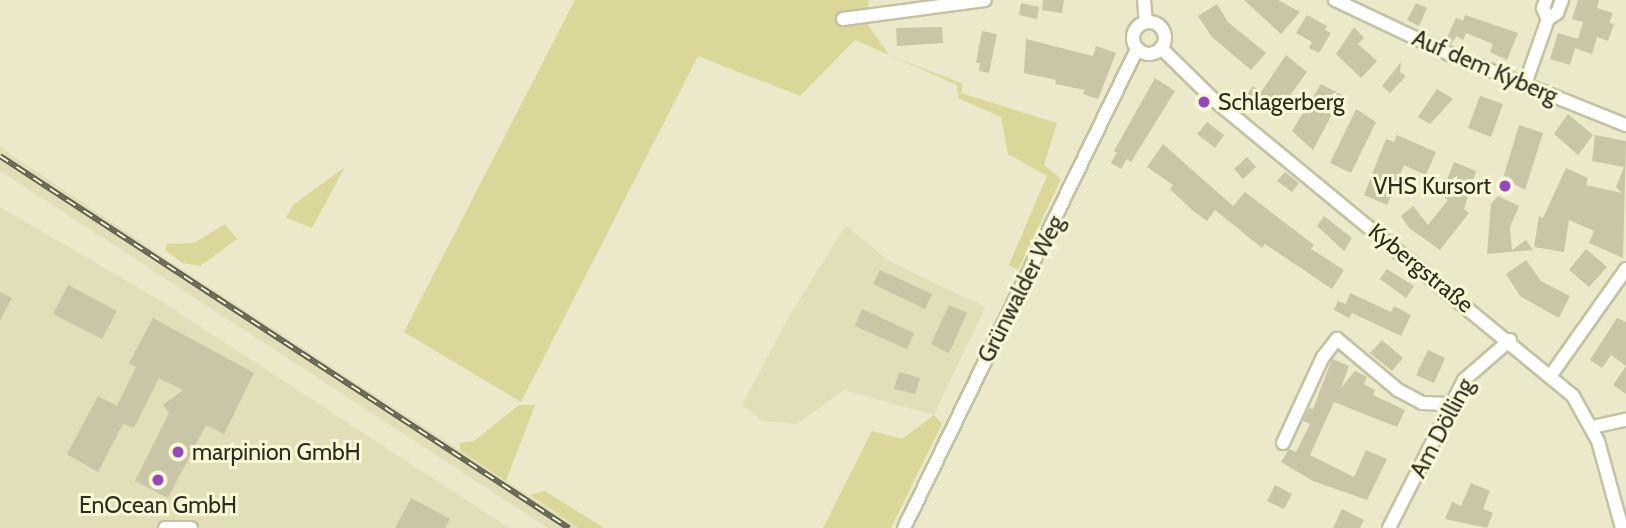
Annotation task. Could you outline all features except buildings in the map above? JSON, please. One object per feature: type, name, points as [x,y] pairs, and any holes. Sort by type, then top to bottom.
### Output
[{"type":"street","points":[[843,19],[985,0]]},
{"type":"street","name":"Kybergstraße","points":[[1144,0],[1146,22]]},
{"type":"street","points":[[1546,0],[1543,8],[1548,19]]},
{"type":"street","points":[[1525,84],[1548,19],[1557,13],[1562,0]]},
{"type":"street","name":"Auf dem Kyberg","points":[[1341,2],[1525,84],[1626,125]]},
{"type":"street","name":"Kybergstraße","points":[[1146,22],[1162,30],[1161,48],[1214,100],[1510,340],[1573,396],[1592,427],[1622,528]]},
{"type":"street","name":"Kybergstraße","points":[[1137,49],[1134,31],[1146,22]]},
{"type":"street","points":[[1137,49],[1152,54],[1161,48]]},
{"type":"street","name":"Grünwalder Weg","points":[[904,528],[1137,49]]},
{"type":"street","points":[[1551,375],[1626,270]]},
{"type":"street","points":[[1283,443],[1323,356],[1337,339],[1398,390],[1422,403],[1449,404]]},
{"type":"street","name":"Am Dölling","points":[[1389,528],[1449,404],[1480,362],[1510,340]]},
{"type":"street","points":[[1592,427],[1626,420]]},
{"type":"street","points":[[165,528],[191,528]]},
{"type":"shaded area","points":[[575,0],[869,0],[866,22],[889,55],[855,40],[800,96],[698,56],[521,402],[404,332]]},
{"type":"shaded area","points":[[889,55],[963,84],[961,93],[1057,123],[1044,165],[1061,179],[1018,270],[1009,265],[1047,176],[1008,154],[1001,117],[958,98],[957,85]]},
{"type":"shaded area","points":[[0,147],[180,268],[579,528],[548,528],[0,171]]},
{"type":"shaded area","points":[[345,167],[312,228],[286,218],[293,205]]},
{"type":"shaded area","points":[[0,207],[161,301],[509,528],[0,528]]},
{"type":"shaded area","points":[[225,224],[237,239],[200,266],[183,263],[166,251],[166,244],[194,243]]},
{"type":"shaded area","points":[[846,225],[887,260],[985,307],[934,415],[844,390],[797,424],[762,421],[742,405],[787,320]]},
{"type":"shaded area","points":[[519,405],[535,405],[506,481],[460,450],[460,443],[474,441]]},
{"type":"shaded area","points":[[934,415],[942,424],[891,528],[823,528],[872,431],[902,439]]},
{"type":"shaded area","points":[[545,491],[604,528],[579,528],[530,495]]},
{"type":"railway","points":[[0,156],[569,528]]},
{"type":"place","name":"Schlagerberg","points":[[1204,102]]},
{"type":"place","name":"VHS Kursort","points":[[1505,186]]},
{"type":"place","name":"marpinion GmbH","points":[[178,452]]},
{"type":"place","name":"EnOcean GmbH","points":[[158,480]]}]
